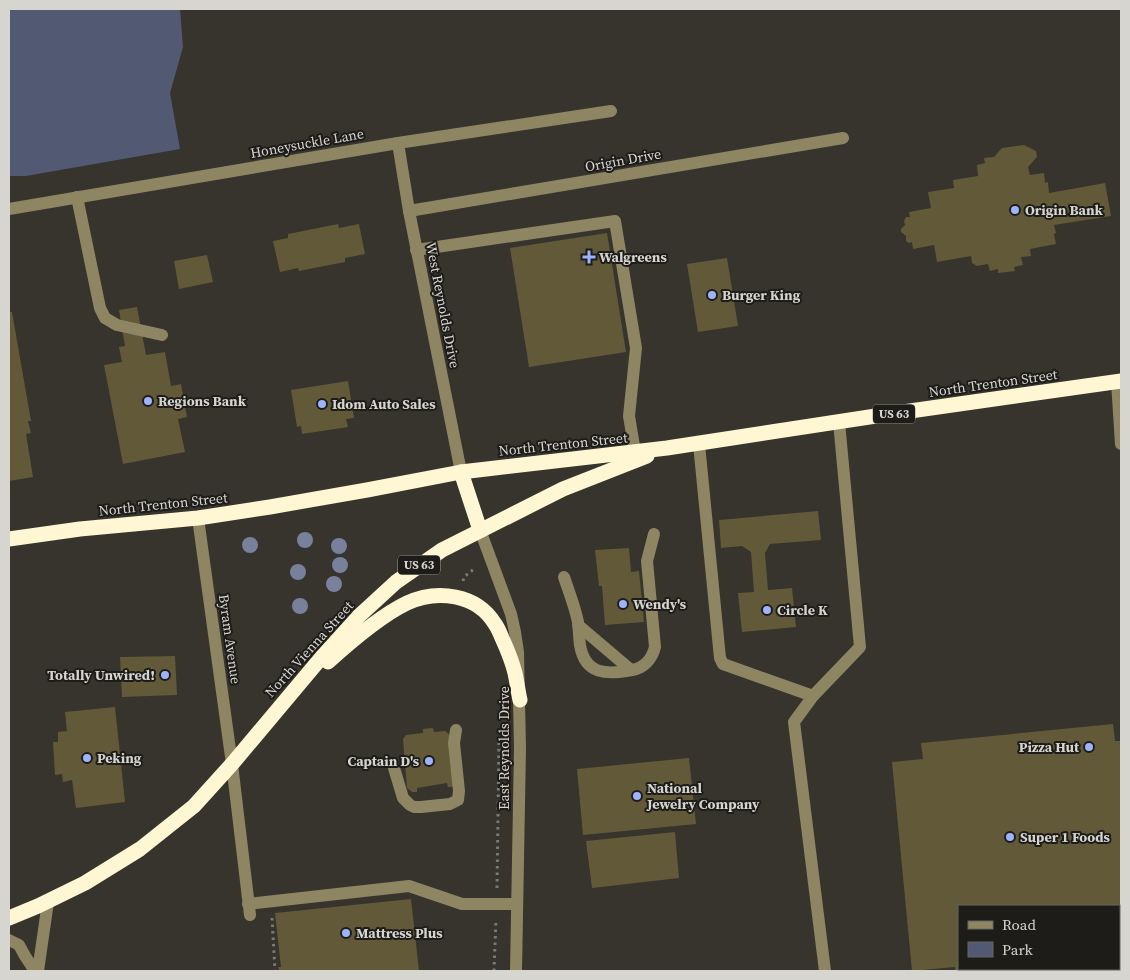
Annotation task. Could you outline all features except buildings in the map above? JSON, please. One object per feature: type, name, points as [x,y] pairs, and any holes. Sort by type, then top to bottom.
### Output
[{"type":"highway","name":"North Trenton Street","points":[[9,539],[80,529],[198,518],[270,507],[461,472],[699,444],[1119,381]]},
{"type":"highway","name":"North Vienna Street","points":[[9,918],[85,884],[140,849],[194,806],[355,620],[396,582],[442,550],[480,530],[563,489],[667,448]]},
{"type":"highway","points":[[461,472],[480,530]]},
{"type":"highway","points":[[286,700],[337,654],[385,616],[408,603],[440,595],[452,596],[479,607],[495,624],[515,674],[520,700]]},
{"type":"street","name":"Honeysuckle Lane","points":[[9,209],[398,143],[611,111]]},
{"type":"street","name":"Origin Drive","points":[[409,211],[843,138]]},
{"type":"street","name":"West Reynolds Drive","points":[[398,143],[416,250],[461,472]]},
{"type":"street","points":[[77,197],[100,308],[105,318],[117,325],[162,335]]},
{"type":"street","points":[[416,250],[615,221],[636,348],[629,416],[635,452]]},
{"type":"street","points":[[1119,381],[1121,444]]},
{"type":"street","points":[[824,971],[794,722],[813,696],[860,647],[839,422]]},
{"type":"street","points":[[699,444],[720,658],[724,664],[813,696]]},
{"type":"street","name":"Byram Avenue","points":[[198,518],[232,764],[249,909],[408,886],[462,904],[517,904]]},
{"type":"street","name":"East Reynolds Drive","points":[[480,530],[511,614],[518,652],[520,700],[516,971]]},
{"type":"street","points":[[564,577],[578,625],[582,653],[586,662],[594,669],[608,672],[636,669],[647,662],[655,647],[647,561],[654,534]]},
{"type":"street","points":[[578,625],[630,670]]},
{"type":"street","points":[[394,768],[403,798],[410,805],[421,808],[450,804],[458,800],[460,791],[454,743],[456,730]]},
{"type":"street","points":[[36,971],[48,902]]},
{"type":"street","points":[[9,940],[19,945],[36,971]]},
{"type":"path","points":[[462,584],[464,577],[474,569]]},
{"type":"path","points":[[497,875],[499,742]]},
{"type":"path","points":[[272,915],[275,971]]},
{"type":"path","points":[[494,971],[495,929]]},
{"type":"green space","points":[[9,9],[180,9],[183,47],[170,93],[180,149],[26,176],[9,176]]},
{"type":"place","name":"Origin Bank","points":[[1015,210]]},
{"type":"place","name":"Walgreens","points":[[589,257]]},
{"type":"place","name":"Burger King","points":[[712,295]]},
{"type":"place","name":"Regions Bank","points":[[148,401]]},
{"type":"place","name":"Idom Auto Sales","points":[[322,404]]},
{"type":"place","name":"Wendy's","points":[[623,604]]},
{"type":"place","name":"Circle K","points":[[767,610]]},
{"type":"place","name":"Totally Unwired!","points":[[165,675]]},
{"type":"place","name":"Pizza Hut","points":[[1089,747]]},
{"type":"place","name":"Peking","points":[[87,758]]},
{"type":"place","name":"Captain D's","points":[[429,761]]},
{"type":"place","name":"National Jewelry Company","points":[[637,796]]},
{"type":"place","name":"Super 1 Foods","points":[[1010,837]]},
{"type":"place","name":"Mattress Plus","points":[[346,933]]}]
